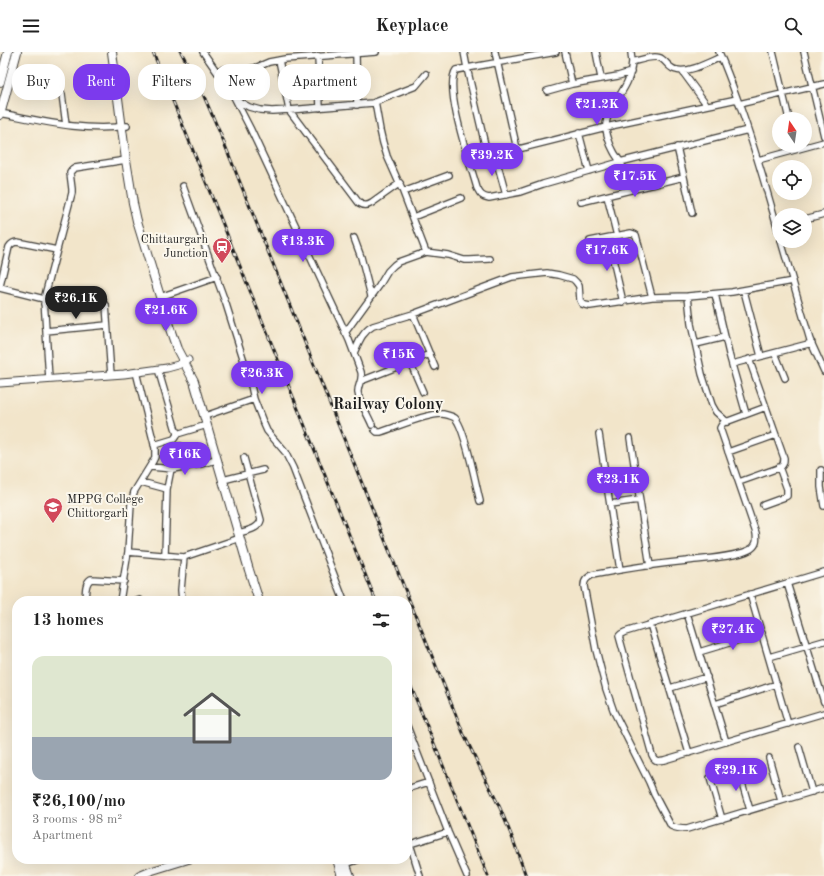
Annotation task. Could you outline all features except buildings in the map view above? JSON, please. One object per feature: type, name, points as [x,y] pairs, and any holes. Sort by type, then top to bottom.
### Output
[{"type":"main road","points":[[0,82],[8,52]]},
{"type":"main road","points":[[0,114],[17,52]]},
{"type":"main road","points":[[112,52],[137,202],[162,297]]},
{"type":"main road","points":[[117,52],[126,160],[137,221],[162,297],[194,381],[217,460],[261,596]]},
{"type":"main road","points":[[186,362],[197,379],[258,596]]},
{"type":"main road","points":[[338,864],[342,876]]},
{"type":"main road","points":[[346,864],[350,876]]},
{"type":"street","points":[[203,52],[214,67]]},
{"type":"street","points":[[264,64],[279,60],[332,54],[376,52]]},
{"type":"street","points":[[464,52],[486,149],[488,152],[495,155],[606,127],[708,105],[738,102],[783,94],[824,84]]},
{"type":"street","points":[[495,52],[517,149]]},
{"type":"street","points":[[556,52],[530,54],[458,69],[454,72],[452,86],[456,113],[477,188],[481,196],[489,198],[520,192],[620,162],[748,130]]},
{"type":"street","points":[[565,52],[572,84]]},
{"type":"street","points":[[596,52],[601,78]]},
{"type":"street","points":[[629,190],[620,162],[612,149],[606,127],[610,111],[619,97],[631,72],[632,62],[630,52]]},
{"type":"street","points":[[773,52],[787,112]]},
{"type":"street","points":[[804,52],[824,136]]},
{"type":"street","points":[[356,54],[357,104]]},
{"type":"street","points":[[632,62],[658,57],[662,58],[671,68],[682,71],[690,69],[720,54],[748,130],[773,208]]},
{"type":"street","points":[[318,56],[320,108]]},
{"type":"street","points":[[279,60],[289,110],[358,203],[368,205],[400,183]]},
{"type":"street","points":[[682,71],[708,105]]},
{"type":"street","points":[[547,91],[572,84],[631,72]]},
{"type":"street","points":[[238,100],[249,107],[272,111],[375,102],[416,86],[426,74]]},
{"type":"street","points":[[10,78],[59,89],[62,94],[66,125]]},
{"type":"street","points":[[236,100],[254,135],[346,333],[362,377],[358,388],[358,394],[374,428],[377,432],[381,432],[433,415],[443,414],[455,418],[464,436],[480,501]]},
{"type":"street","points":[[375,102],[387,156],[400,183],[426,252]]},
{"type":"street","points":[[0,114],[90,128],[124,126]]},
{"type":"street","points":[[579,133],[589,171]]},
{"type":"street","points":[[758,160],[824,142]]},
{"type":"street","points":[[677,147],[692,213]]},
{"type":"street","points":[[495,155],[506,195]]},
{"type":"street","points":[[49,379],[44,301],[72,192],[70,171],[75,168],[126,160]]},
{"type":"street","points":[[403,192],[449,176]]},
{"type":"street","points":[[581,202],[684,177]]},
{"type":"street","points":[[183,186],[217,277],[249,377],[254,399],[267,431],[285,452],[293,468],[342,596]]},
{"type":"street","points":[[607,196],[617,236]]},
{"type":"street","points":[[413,217],[461,198]]},
{"type":"street","points":[[812,217],[824,214]]},
{"type":"street","points":[[590,241],[631,233],[636,235],[652,297]]},
{"type":"street","points":[[354,238],[361,257],[371,296]]},
{"type":"street","points":[[608,238],[623,302]]},
{"type":"street","points":[[57,250],[14,242],[9,247],[0,287],[44,301],[100,299],[104,302],[106,305],[111,375]]},
{"type":"street","points":[[783,248],[812,343],[824,371]]},
{"type":"street","points":[[346,333],[388,271],[398,262],[426,252],[448,255],[464,260],[490,259]]},
{"type":"street","points":[[354,353],[362,336],[373,326],[413,314],[512,277],[547,273],[573,279],[579,286],[580,300],[585,306],[652,297],[688,296],[744,291],[793,281]]},
{"type":"street","points":[[162,297],[217,277]]},
{"type":"street","points":[[744,291],[761,356]]},
{"type":"street","points":[[715,294],[746,414]]},
{"type":"street","points":[[688,296],[689,311],[702,374],[712,405],[716,412],[726,422]]},
{"type":"street","points":[[413,314],[435,367]]},
{"type":"street","points":[[46,331],[107,325]]},
{"type":"street","points":[[696,344],[725,337]]},
{"type":"street","points":[[732,364],[812,343]]},
{"type":"street","points":[[775,353],[785,378]]},
{"type":"street","points":[[361,381],[430,354]]},
{"type":"street","points":[[738,482],[784,465],[784,458],[749,359]]},
{"type":"street","points":[[0,383],[158,370],[173,367],[186,362]]},
{"type":"street","points":[[410,362],[423,392]]},
{"type":"street","points":[[158,370],[177,434]]},
{"type":"street","points":[[121,596],[128,552],[131,504],[134,492],[151,467],[155,456],[154,445],[136,372]]},
{"type":"street","points":[[208,415],[254,399]]},
{"type":"street","points":[[766,407],[726,422],[720,428],[756,533],[756,545],[752,549],[732,555],[592,575],[587,577],[584,582],[584,586],[596,650],[606,689],[614,712],[654,794],[672,826],[680,829],[687,829],[824,788]]},
{"type":"street","points":[[154,445],[174,439],[177,434],[207,425]]},
{"type":"street","points":[[599,434],[620,570]]},
{"type":"street","points":[[728,452],[776,435]]},
{"type":"street","points":[[630,438],[650,566]]},
{"type":"street","points":[[180,446],[186,467]]},
{"type":"street","points":[[128,552],[184,557],[241,535],[257,527],[261,520],[244,458]]},
{"type":"street","points":[[151,467],[171,469],[217,460]]},
{"type":"street","points":[[763,505],[785,497],[788,494],[780,467]]},
{"type":"street","points":[[165,555],[167,489],[171,469]]},
{"type":"street","points":[[226,479],[262,470]]},
{"type":"street","points":[[821,470],[821,487],[824,506]]},
{"type":"street","points":[[141,482],[167,489]]},
{"type":"street","points":[[610,504],[639,500]]},
{"type":"street","points":[[182,596],[184,557]]},
{"type":"street","points":[[824,572],[650,624],[625,632],[619,636],[652,755],[657,761],[824,713]]},
{"type":"street","points":[[86,596],[87,582],[91,579],[124,581]]},
{"type":"street","points":[[787,582],[824,702]]},
{"type":"street","points":[[750,594],[788,724]]},
{"type":"street","points":[[687,613],[726,742]]},
{"type":"street","points":[[650,624],[689,753]]},
{"type":"street","points":[[699,652],[762,633]]},
{"type":"street","points":[[769,657],[824,641]]},
{"type":"street","points":[[670,688],[707,677]]},
{"type":"street","points":[[715,704],[776,684]]},
{"type":"street","points":[[412,739],[448,832],[467,876]]},
{"type":"street","points":[[799,747],[812,792]]},
{"type":"street","points":[[769,758],[781,802]]},
{"type":"street","points":[[738,769],[750,810]]},
{"type":"street","points":[[710,778],[722,819]]},
{"type":"street","points":[[412,787],[429,782]]},
{"type":"street","points":[[412,843],[448,832]]},
{"type":"street","points":[[412,853],[420,876]]},
{"type":"street","points":[[139,876],[174,864]]},
{"type":"railway","points":[[153,52],[374,596]]},
{"type":"railway","points":[[181,52],[199,85],[220,133],[408,596]]},
{"type":"railway","points":[[412,607],[464,735],[500,808],[526,876]]},
{"type":"railway","points":[[412,689],[488,876]]},
{"type":"place","name":"Chittaurgarh Junction","points":[[222,264]]},
{"type":"place","name":"MPPG College Chittorgarh","points":[[53,524]]},
{"type":"district","name":"Railway Colony","points":[[388,405]]}]
